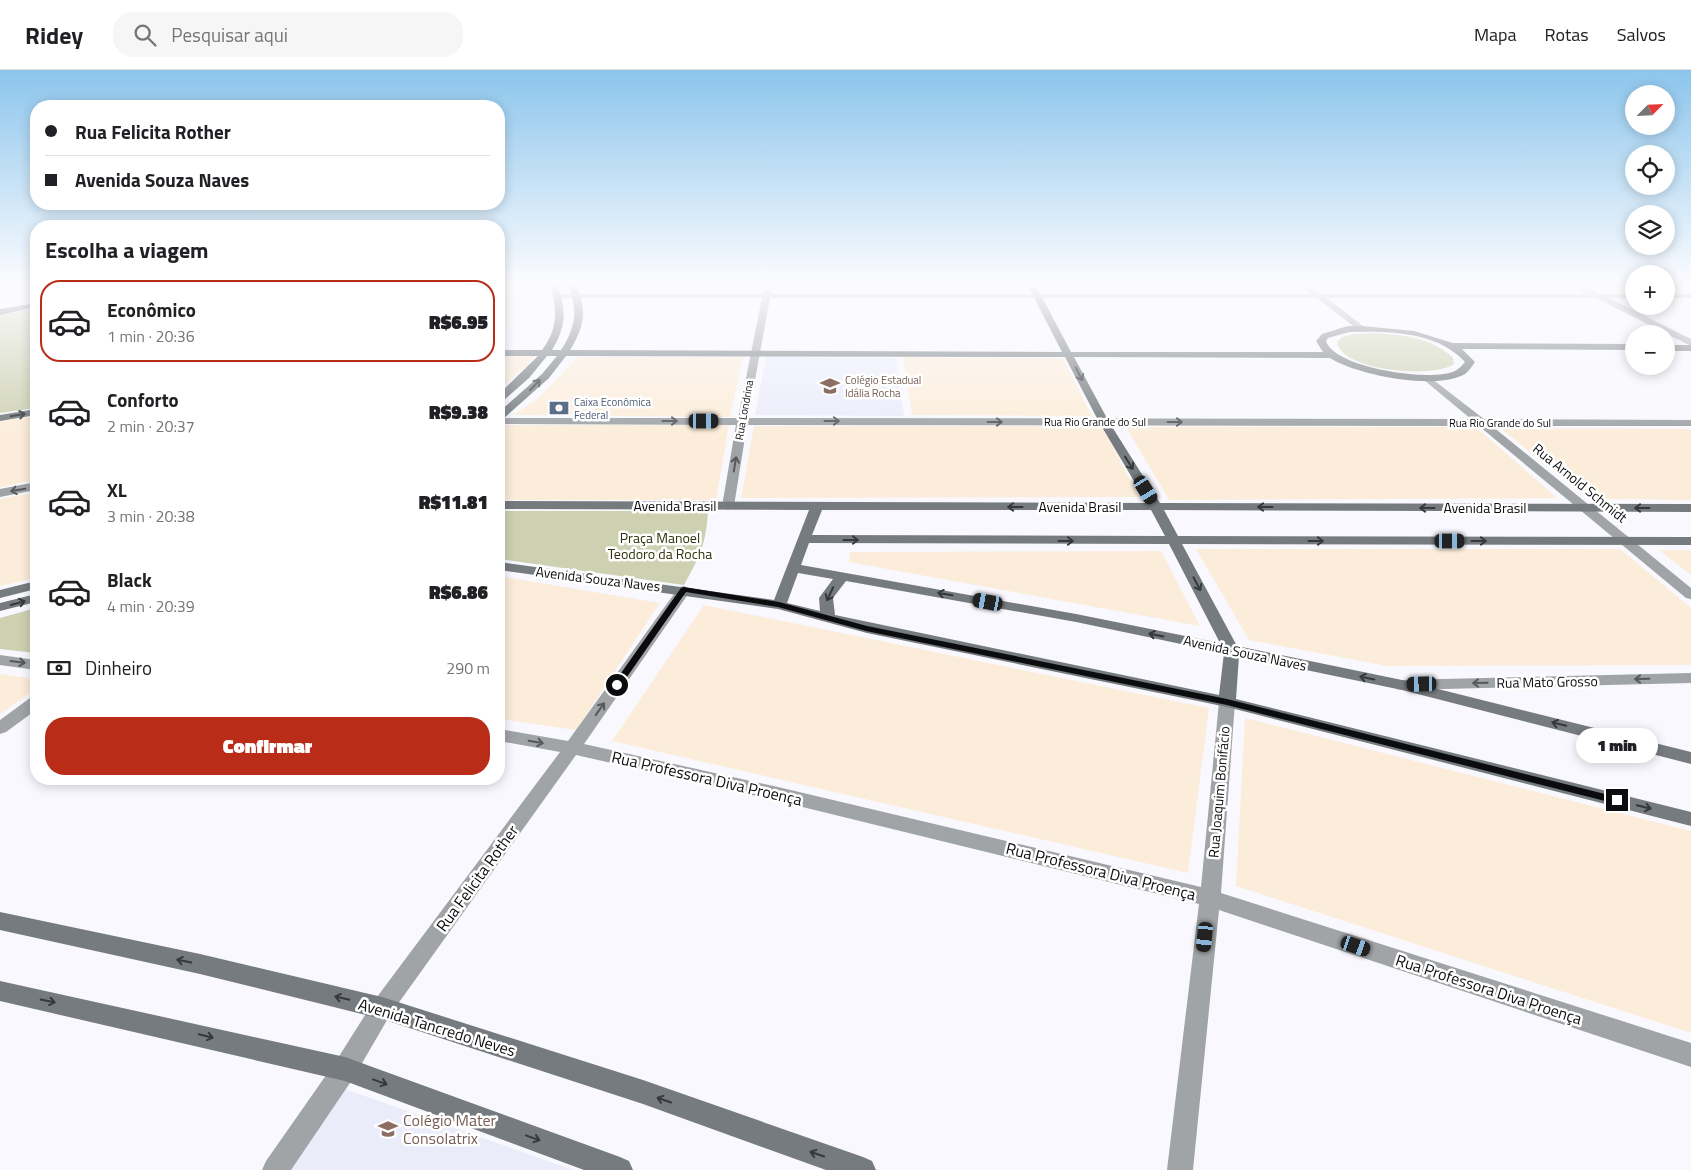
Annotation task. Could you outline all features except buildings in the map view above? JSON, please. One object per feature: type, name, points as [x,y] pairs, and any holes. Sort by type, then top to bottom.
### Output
[{"type":"street","points":[[505,393],[549,349],[555,335]]},
{"type":"street","points":[[505,413],[528,392],[566,349],[573,335]]},
{"type":"street","name":"Rua Londrina","points":[[728,506],[741,421],[758,335]]},
{"type":"street","points":[[1058,335],[1104,422],[1156,507],[1232,651]]},
{"type":"street","points":[[1327,335],[1321,341],[1326,351],[1343,362],[1382,373],[1426,378],[1460,374],[1468,368],[1470,362],[1466,355],[1452,346],[1418,335]]},
{"type":"street","points":[[1674,335],[1691,344]]},
{"type":"street","points":[[505,345],[549,349],[1326,351]]},
{"type":"street","points":[[1452,346],[1625,347]]},
{"type":"street","points":[[1675,348],[1691,348]]},
{"type":"street","points":[[505,353],[549,349]]},
{"type":"street","points":[[1466,355],[1625,356]]},
{"type":"street","points":[[1675,356],[1691,356]]},
{"type":"street","name":"Rua Arnold Schmidt","points":[[1426,378],[1628,541],[1691,595]]},
{"type":"street","points":[[0,418],[30,413]]},
{"type":"street","name":"Rua Rio Grande do Sul","points":[[505,419],[1691,423]]},
{"type":"street","points":[[0,493],[30,487]]},
{"type":"street","name":"Avenida Brasil","points":[[505,505],[1691,508]]},
{"type":"street","points":[[779,605],[817,506]]},
{"type":"street","points":[[803,539],[1691,541]]},
{"type":"street","name":"Avenida Souza Naves","points":[[505,567],[684,590],[779,605],[866,628],[1227,702],[1691,819]]},
{"type":"street","name":"Avenida Souza Naves","points":[[794,568],[843,575],[1076,618],[1402,685],[1691,758]]},
{"type":"street","points":[[828,617],[826,598],[843,575]]},
{"type":"street","points":[[0,594],[30,586]]},
{"type":"street","name":"Rua Felicita Rother","points":[[275,1170],[345,1069],[382,1008],[572,748],[684,590]]},
{"type":"street","points":[[0,607],[30,600]]},
{"type":"street","name":"Rua Joaquim Bonifácio","points":[[1180,1170],[1210,898],[1232,651]]},
{"type":"street","points":[[0,660],[30,663]]},
{"type":"street","name":"Rua Mato Grosso","points":[[1402,685],[1691,678]]},
{"type":"street","points":[[0,728],[30,706]]},
{"type":"street","name":"Rua Professora Diva Proença","points":[[505,736],[572,748],[958,836],[1210,898],[1691,1055]]},
{"type":"street","name":"Avenida Tancredo Neves","points":[[0,921],[200,964],[382,1008],[643,1092],[863,1170]]},
{"type":"street","points":[[0,990],[345,1069],[620,1170]]},
{"type":"shaded area","points":[[505,356],[534,356],[528,365],[505,384]]},
{"type":"shaded area","points":[[578,357],[743,357],[730,417],[513,415],[540,397]]},
{"type":"shaded area","name":"Colégio Estadual Idália Rocha","points":[[766,357],[896,358],[904,416],[755,415]]},
{"type":"shaded area","points":[[903,357],[1063,358],[1092,416],[912,415]]},
{"type":"shaded area","points":[[30,417],[30,481],[0,487],[0,421]]},
{"type":"shaded area","points":[[505,425],[729,425],[716,500],[505,500]]},
{"type":"shaded area","points":[[754,426],[1102,426],[1139,497],[741,498]]},
{"type":"shaded area","points":[[1126,427],[1476,427],[1557,498],[1169,500]]},
{"type":"shaded area","points":[[1500,428],[1691,429],[1691,500],[1589,499]]},
{"type":"shaded area","points":[[30,493],[30,579],[0,586],[0,499]]},
{"type":"shaded area","points":[[1196,549],[1620,549],[1691,608],[1691,665],[1388,666],[1249,640]]},
{"type":"shaded area","points":[[1659,550],[1691,550],[1691,575]]},
{"type":"shaded area","points":[[1161,551],[1200,626],[849,562],[850,552]]},
{"type":"shaded area","points":[[505,577],[660,603],[576,730],[505,720]]},
{"type":"shaded area","points":[[704,605],[1209,708],[1188,873],[612,741]]},
{"type":"shaded area","points":[[0,674],[30,678],[30,693],[0,714]]},
{"type":"shaded area","points":[[1245,718],[1691,831],[1691,1033],[1236,886]]},
{"type":"shaded area","name":"Colégio Mater Consolatrix","points":[[345,1089],[573,1170],[290,1170]]},
{"type":"green space","points":[[0,335],[30,335],[30,409],[0,413]]},
{"type":"green space","points":[[1399,335],[1415,338],[1436,345],[1445,351],[1453,358],[1454,364],[1443,369],[1427,371],[1389,370],[1370,366],[1354,360],[1342,352],[1337,342],[1342,337]]},
{"type":"green space","name":"Praça Manoel Teodoro da Rocha","points":[[505,511],[708,511],[706,532],[701,550],[684,585],[505,560]]},
{"type":"green space","points":[[30,610],[30,652],[0,649],[0,618]]},
{"type":"place","name":"Colégio Estadual Idália Rocha","points":[[830,386]]},
{"type":"place","name":"Caixa Econômica Federal","points":[[559,408]]},
{"type":"place","name":"Colégio Mater Consolatrix","points":[[388,1129]]},
{"type":"route","points":[[617,685],[684,590],[779,605],[866,628],[1227,702],[1617,800]]}]
